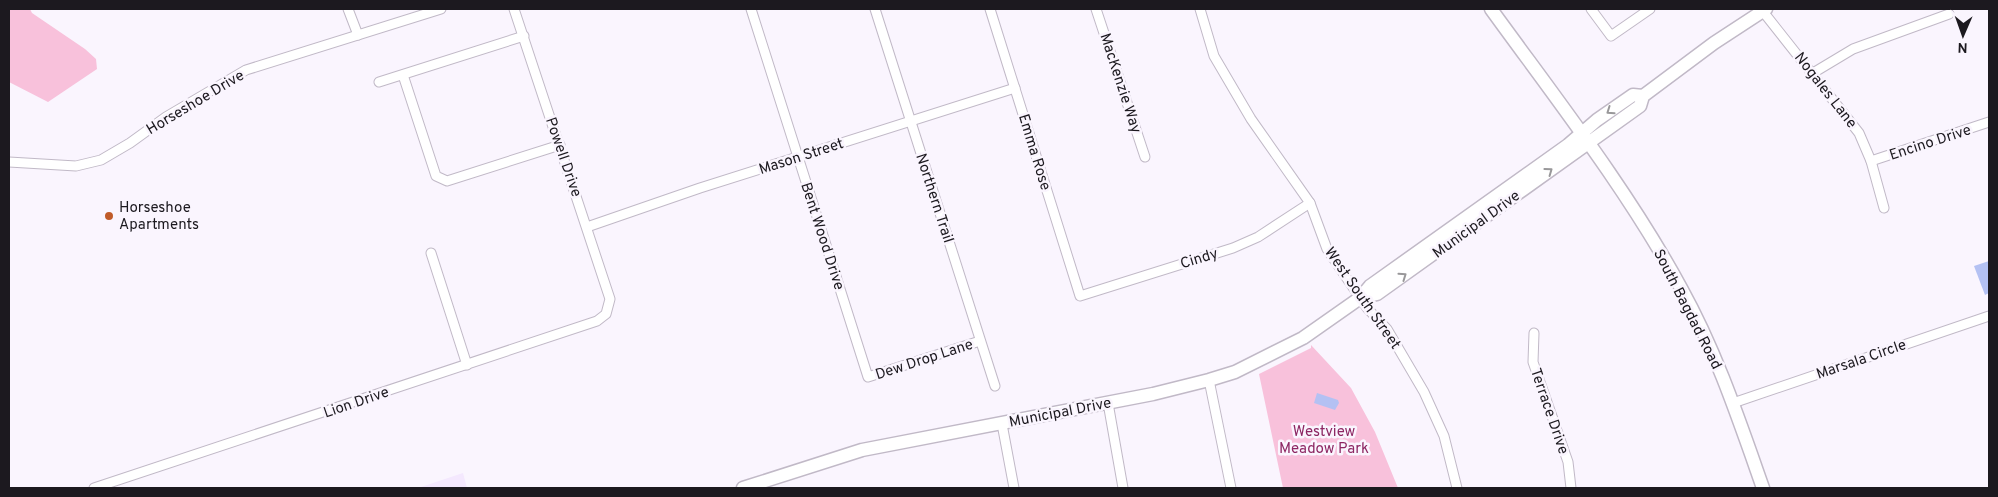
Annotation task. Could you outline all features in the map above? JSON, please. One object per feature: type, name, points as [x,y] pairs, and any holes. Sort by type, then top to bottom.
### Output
[{"type":"street","points":[[348,9],[358,34]]},
{"type":"street","name":"Horseshoe Drive","points":[[9,162],[76,166],[101,160],[130,143],[166,117],[236,75],[358,34],[441,9]]},
{"type":"street","name":"Powell Drive","points":[[514,9],[588,227],[610,299],[610,306]]},
{"type":"street","name":"Bent Wood Drive","points":[[751,9],[868,377]]},
{"type":"street","name":"Northern Trail","points":[[876,9],[995,386]]},
{"type":"street","name":"Emma Rose","points":[[990,9],[1080,296]]},
{"type":"street","name":"MacKenzie Way","points":[[1096,9],[1145,157]]},
{"type":"street","name":"West South Street","points":[[1200,9],[1214,56],[1250,119],[1310,203],[1327,249],[1360,298],[1387,329],[1424,392],[1444,436],[1457,488]]},
{"type":"street","name":"South Bagdad Road","points":[[1491,9],[1635,209],[1682,290],[1733,403],[1763,488]]},
{"type":"street","points":[[1591,9],[1611,36],[1650,9]]},
{"type":"street","name":"Municipal Drive","points":[[743,488],[862,450],[1108,403],[1209,380],[1235,372],[1280,350],[1316,329],[1360,298],[1377,294],[1426,252],[1585,138],[1640,106],[1643,96],[1763,9]]},
{"type":"street","name":"Nogales Lane","points":[[1763,9],[1859,133],[1871,161],[1884,208]]},
{"type":"street","points":[[1813,73],[1853,49],[1949,14]]},
{"type":"street","points":[[379,82],[524,36]]},
{"type":"street","points":[[403,75],[436,176],[447,181],[560,146]]},
{"type":"street","name":"Mason Street","points":[[588,227],[1015,88]]},
{"type":"street","name":"Encino Drive","points":[[1871,161],[1989,122]]},
{"type":"street","name":"Cindy","points":[[1080,296],[1233,248],[1258,238],[1310,203]]},
{"type":"street","points":[[431,253],[467,365]]},
{"type":"street","name":"Lion Drive","points":[[94,488],[597,321],[606,314],[610,306]]},
{"type":"street","name":"Marsala Circle","points":[[1733,403],[1989,316]]},
{"type":"street","name":"Terrace Drive","points":[[1534,333],[1533,362],[1568,462],[1571,488]]},
{"type":"street","name":"Dew Drop Lane","points":[[868,377],[980,341]]},
{"type":"street","points":[[1209,380],[1231,488]]},
{"type":"street","points":[[1108,403],[1123,488]]},
{"type":"street","points":[[1002,424],[1014,488]]},
{"type":"shaded area","points":[[463,473],[467,488],[418,488]]},
{"type":"green space","points":[[9,9],[30,9],[32,13],[85,49],[96,59],[97,69],[48,102],[9,82]]},
{"type":"green space","name":"Westview Meadow Park","points":[[1311,345],[1351,388],[1375,432],[1398,488],[1283,488],[1259,374],[1311,348]]},
{"type":"water","points":[[1989,261],[1989,293],[1985,295],[1974,266]]},
{"type":"water","points":[[1317,393],[1338,400],[1339,403],[1335,410],[1314,403]]},
{"type":"place","name":"Horseshoe Apartments","points":[[109,216]]}]
